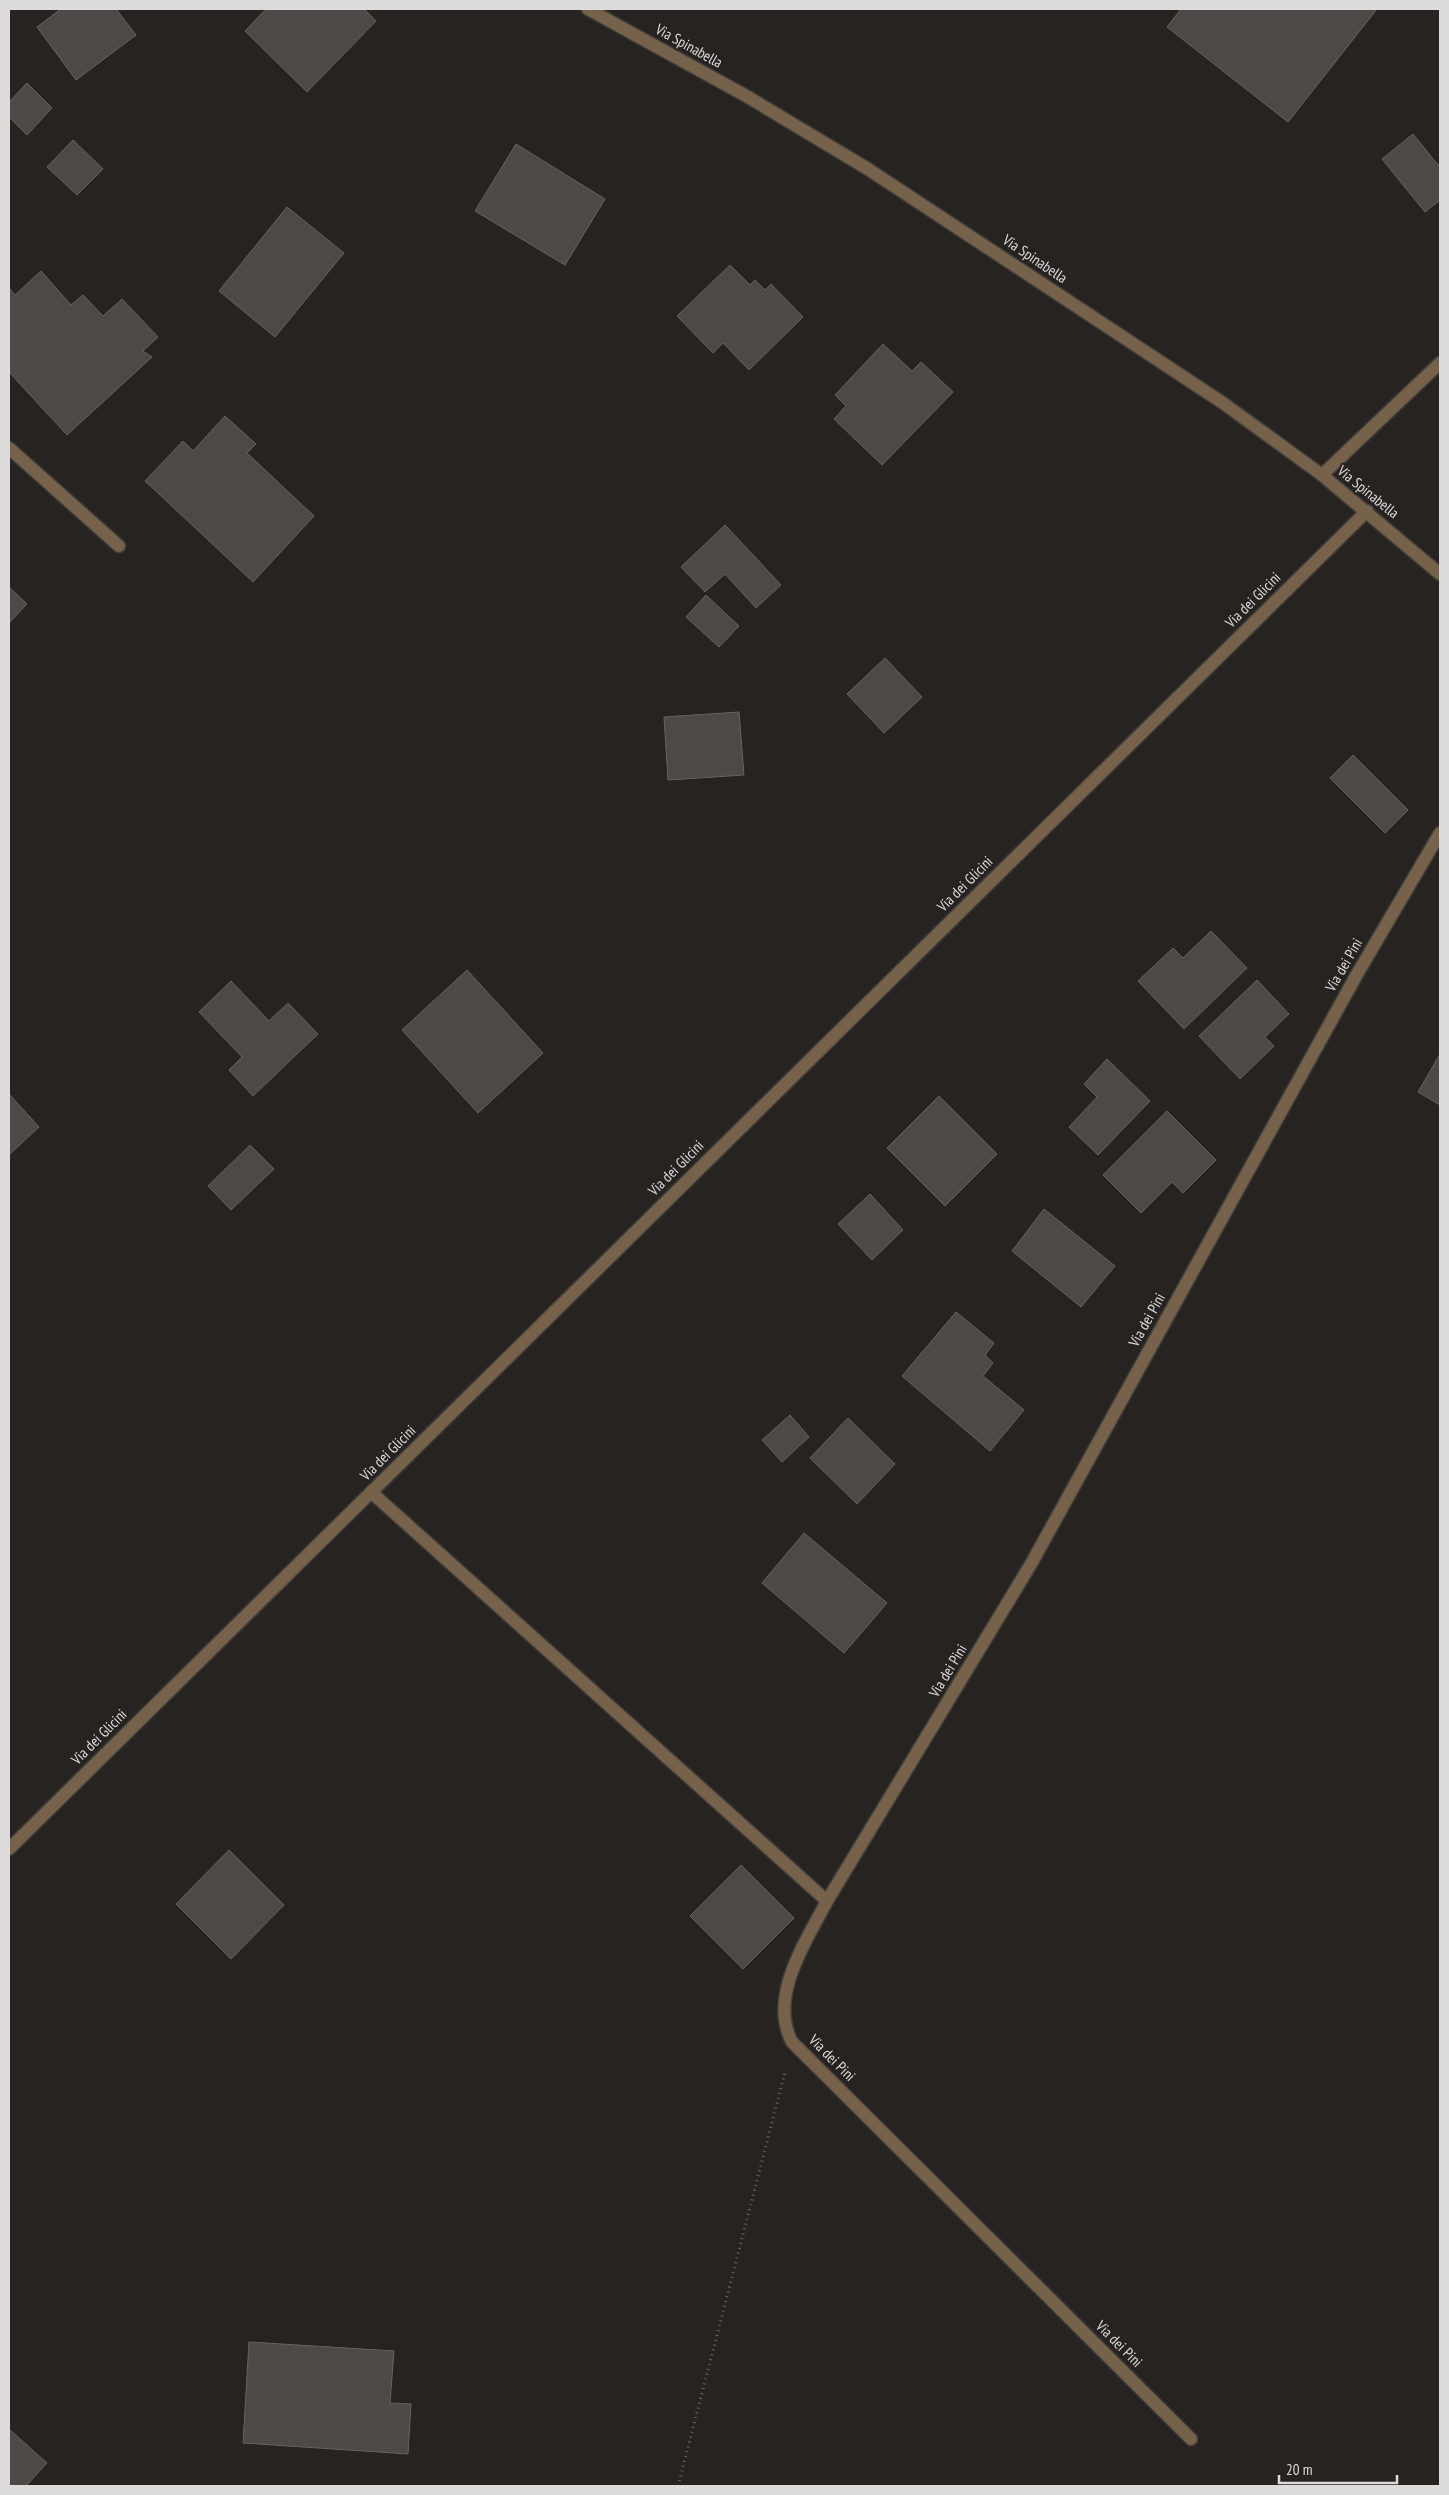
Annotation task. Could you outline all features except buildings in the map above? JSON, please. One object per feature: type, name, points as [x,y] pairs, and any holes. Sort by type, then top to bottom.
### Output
[{"type":"street","name":"Via Spinabella","points":[[588,9],[748,97],[868,169],[1223,403],[1322,475],[1440,574]]},
{"type":"street","points":[[1322,475],[1440,363]]},
{"type":"street","points":[[9,448],[119,546]]},
{"type":"street","name":"Via dei Glicini","points":[[9,1849],[1366,511]]},
{"type":"street","name":"Via dei Pini","points":[[1191,2439],[792,2042],[786,2026],[784,2012],[786,1993],[802,1949],[827,1901],[1031,1564],[1356,976],[1440,833]]},
{"type":"street","points":[[371,1492],[827,1901]]},
{"type":"path","points":[[678,2486],[792,2042]]}]
